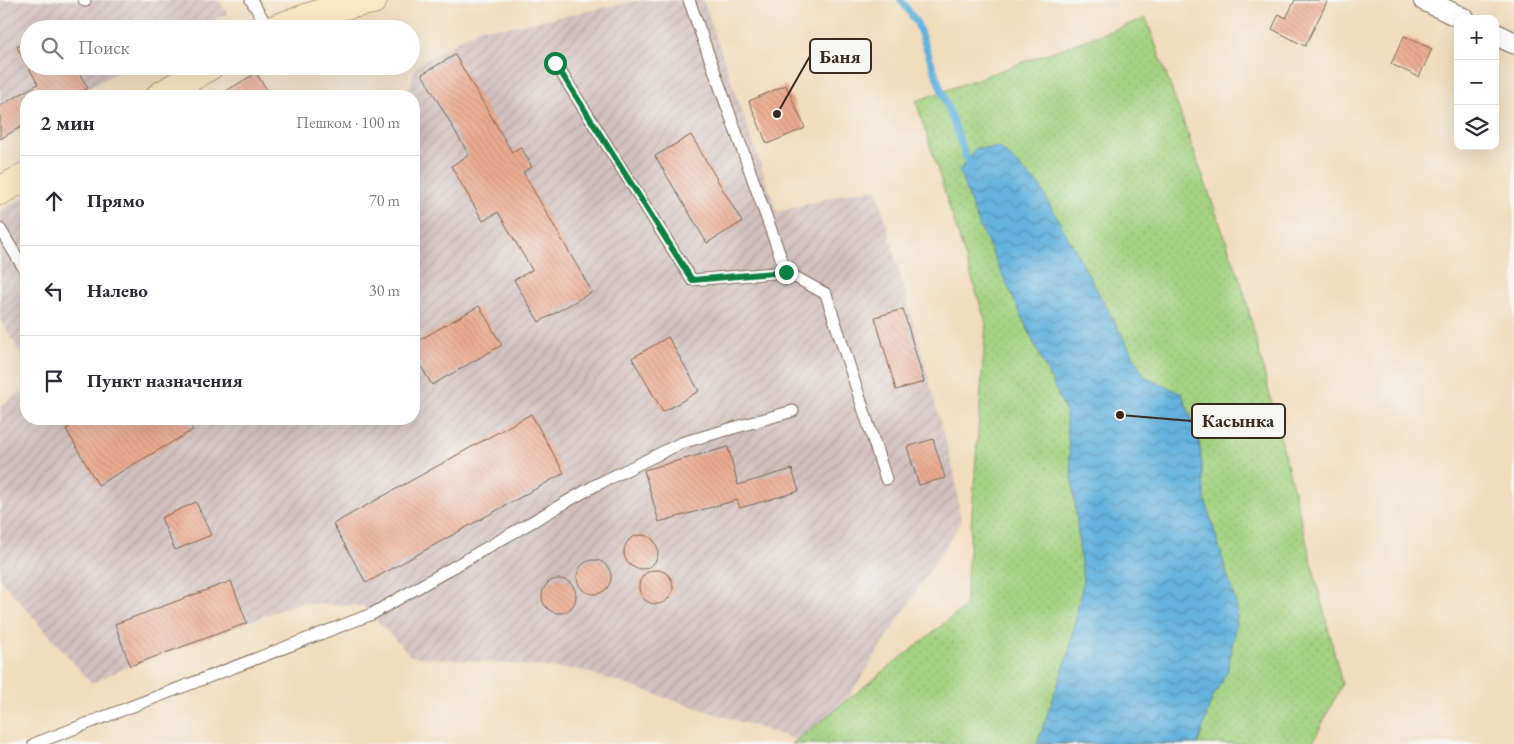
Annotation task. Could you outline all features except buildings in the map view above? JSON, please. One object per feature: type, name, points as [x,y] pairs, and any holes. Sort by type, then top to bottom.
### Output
[{"type":"street","points":[[300,20],[341,6],[373,0]]},
{"type":"street","points":[[1424,0],[1456,15]]},
{"type":"street","points":[[1499,36],[1514,43]]},
{"type":"street","points":[[170,90],[195,75]]},
{"type":"street","points":[[0,192],[20,180]]},
{"type":"lane","points":[[251,0],[264,20]]},
{"type":"lane","points":[[689,0],[786,272]]},
{"type":"lane","points":[[555,63],[692,280],[786,272],[826,294],[886,479]]},
{"type":"lane","points":[[0,228],[20,262]]},
{"type":"lane","points":[[34,744],[372,614],[594,486],[681,443],[793,411]]},
{"type":"shaded area","points":[[0,0],[219,0],[227,13],[214,20],[20,20],[20,75],[112,75],[85,90],[20,90],[20,129],[0,142]]},
{"type":"shaded area","points":[[642,0],[703,0],[777,212],[856,191],[877,190],[954,472],[961,522],[819,744],[809,744],[581,670],[411,656],[363,606],[298,603],[130,666],[91,683],[0,579],[0,406],[20,393],[20,425],[420,425],[420,90],[409,90],[413,75],[420,75],[420,64],[480,28],[509,27]]},
{"type":"shaded area","points":[[20,200],[20,352],[0,319],[0,212]]},
{"type":"green space","points":[[1146,18],[1243,288],[1342,684],[1312,744],[792,744],[965,607],[986,323],[916,101]]},
{"type":"water","points":[[976,148],[1001,148],[1039,185],[1145,377],[1182,394],[1199,438],[1205,499],[1238,611],[1228,670],[1211,701],[1198,744],[1037,744],[1069,652],[1083,582],[1065,410],[977,220],[959,171]]},
{"type":"waterway","points":[[901,0],[917,23],[970,168]]},
{"type":"place","name":"Баня","points":[[777,114]]},
{"type":"place","name":"Касынка","points":[[1120,415]]},
{"type":"route","points":[[555,63],[692,280],[786,272]]}]
